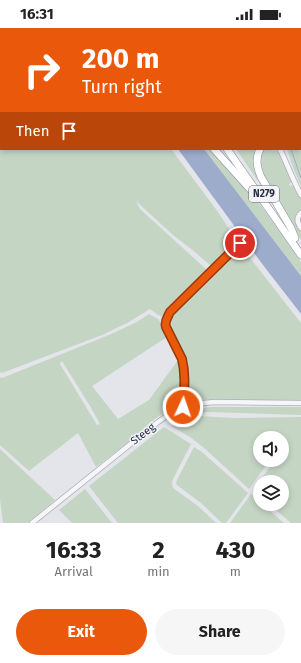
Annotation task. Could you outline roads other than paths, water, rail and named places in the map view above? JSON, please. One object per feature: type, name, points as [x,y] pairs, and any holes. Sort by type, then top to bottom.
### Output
[{"type":"highway","name":"N279","points":[[215,150],[249,188],[283,230]]},
{"type":"highway","name":"N279","points":[[228,150],[301,255]]},
{"type":"highway","name":"N279","points":[[233,150],[301,247]]},
{"type":"highway","name":"N279","points":[[260,150],[257,158],[258,170],[292,228],[295,238]]},
{"type":"street","points":[[280,150],[301,195]]},
{"type":"street","points":[[283,150],[284,157]]},
{"type":"street","points":[[301,213],[298,215],[297,220],[301,228]]},
{"type":"street","points":[[183,407],[184,378],[182,359],[166,327],[166,319],[170,312],[240,243]]},
{"type":"street","name":"Steeg","points":[[32,523],[158,422],[183,407],[193,404],[216,402],[301,403]]},
{"type":"water","points":[[179,150],[205,150],[301,276],[301,314]]},
{"type":"waterway","points":[[291,150],[301,178]]}]
